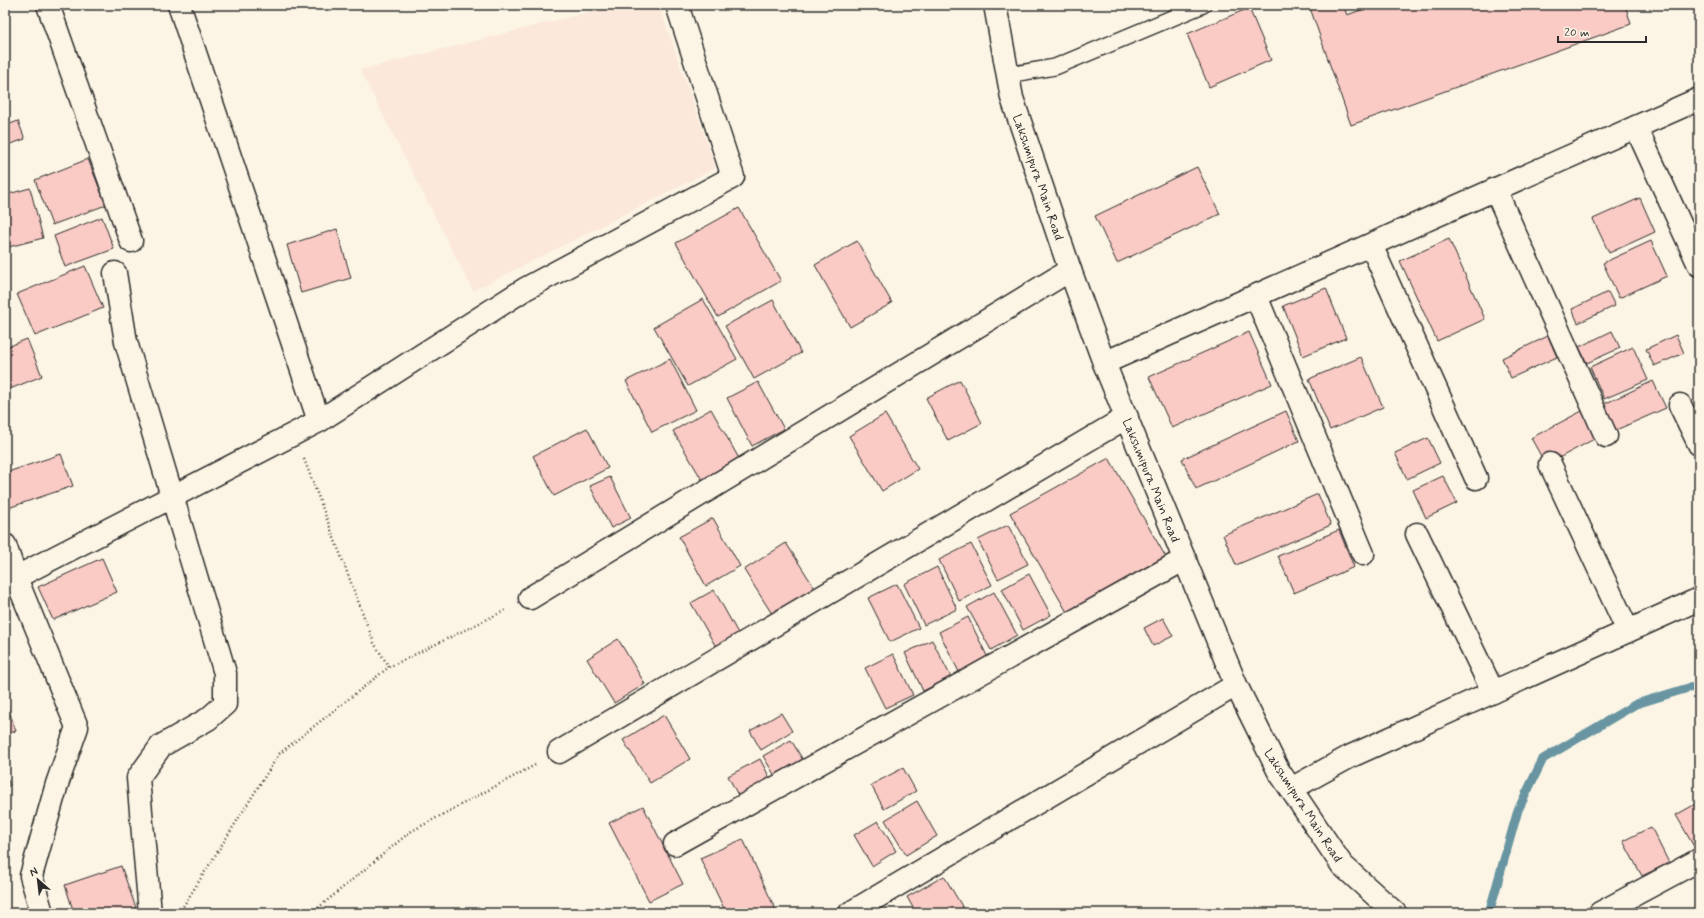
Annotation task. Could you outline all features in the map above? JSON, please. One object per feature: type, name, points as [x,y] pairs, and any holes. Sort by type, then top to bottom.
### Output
[{"type":"street","points":[[48,5],[131,241]]},
{"type":"street","points":[[179,5],[319,421]]},
{"type":"street","points":[[11,581],[319,421],[525,289],[733,177],[677,5]]},
{"type":"street","name":"Lakshmipura Main Road","points":[[995,5],[1012,98],[1070,270],[1104,363],[1236,685],[1278,770],[1342,865],[1395,913]]},
{"type":"street","points":[[1104,363],[1699,99]]},
{"type":"street","points":[[1636,127],[1699,265]]},
{"type":"street","points":[[1495,189],[1606,436]]},
{"type":"street","points":[[1371,245],[1476,478]]},
{"type":"street","points":[[530,598],[1070,270]]},
{"type":"street","points":[[115,273],[126,342],[225,673],[225,704],[208,719],[161,746],[138,778],[150,913]]},
{"type":"street","points":[[1256,296],[1363,554]]},
{"type":"street","points":[[1680,405],[1699,444]]},
{"type":"street","points":[[559,752],[1127,417]]},
{"type":"street","points":[[1550,464],[1628,631]]},
{"type":"street","points":[[1417,534],[1493,692]]},
{"type":"street","points":[[5,545],[11,581],[77,728],[57,784],[31,876],[42,913]]},
{"type":"street","points":[[674,844],[1185,559]]},
{"type":"street","points":[[1291,789],[1349,757],[1699,599]]},
{"type":"street","points":[[850,913],[1236,685]]},
{"type":"street","points":[[1600,913],[1699,860]]},
{"type":"lane","points":[[1008,75],[1055,67],[1203,5]]},
{"type":"path","points":[[294,434],[374,644],[389,667]]},
{"type":"path","points":[[179,913],[279,754],[389,667],[530,598]]},
{"type":"path","points":[[312,913],[410,832],[559,752]]},
{"type":"shaded area","points":[[616,5],[659,5],[716,168],[473,291],[360,70]]},
{"type":"building","points":[[1309,5],[1343,5],[1347,15],[1375,5],[1625,5],[1631,24],[1351,125]]},
{"type":"building","points":[[1249,8],[1271,60],[1209,87],[1187,34]]},
{"type":"building","points":[[18,121],[25,139],[5,146],[5,126]]},
{"type":"building","points":[[88,159],[106,205],[52,225],[35,180]]},
{"type":"building","points":[[1197,167],[1220,214],[1117,263],[1095,216]]},
{"type":"building","points":[[30,188],[43,238],[5,248],[5,195]]},
{"type":"building","points":[[1640,198],[1655,232],[1609,253],[1593,219]]},
{"type":"building","points":[[739,208],[781,281],[718,317],[676,243]]},
{"type":"building","points":[[102,217],[114,249],[65,267],[54,236]]},
{"type":"building","points":[[337,229],[351,278],[301,293],[287,245]]},
{"type":"building","points":[[1449,239],[1485,319],[1437,341],[1400,261]]},
{"type":"building","points":[[857,241],[892,303],[850,327],[815,265]]},
{"type":"building","points":[[1651,241],[1667,276],[1619,298],[1603,263]]},
{"type":"building","points":[[85,266],[103,308],[35,336],[17,294]]},
{"type":"building","points":[[1326,288],[1346,338],[1303,356],[1283,306]]},
{"type":"building","points":[[1608,292],[1615,306],[1578,323],[1572,309]]},
{"type":"building","points":[[703,299],[737,359],[688,386],[654,327]]},
{"type":"building","points":[[773,300],[801,353],[754,379],[725,326]]},
{"type":"building","points":[[1612,331],[1620,348],[1587,363],[1579,347]]},
{"type":"building","points":[[1249,332],[1272,384],[1172,428],[1149,377]]},
{"type":"building","points":[[1676,335],[1684,353],[1654,366],[1646,349]]},
{"type":"building","points":[[1548,336],[1557,357],[1511,378],[1502,358]]},
{"type":"building","points":[[27,339],[42,376],[5,391],[5,348]]},
{"type":"building","points":[[1633,347],[1648,380],[1604,399],[1590,367]]},
{"type":"building","points":[[1361,357],[1383,407],[1330,430],[1309,379]]},
{"type":"building","points":[[670,359],[696,410],[652,432],[626,381]]},
{"type":"building","points":[[960,380],[982,423],[948,441],[926,398]]},
{"type":"building","points":[[1653,381],[1666,408],[1616,430],[1604,404]]},
{"type":"building","points":[[758,382],[784,429],[752,446],[727,398]]},
{"type":"building","points":[[711,409],[741,462],[704,483],[673,431]]},
{"type":"building","points":[[1286,411],[1299,441],[1196,489],[1182,459]]},
{"type":"building","points":[[1582,411],[1596,438],[1546,465],[1531,438]]},
{"type":"building","points":[[885,414],[918,469],[882,491],[849,436]]},
{"type":"building","points":[[587,428],[608,468],[554,496],[533,456]]},
{"type":"building","points":[[1428,438],[1440,463],[1407,479],[1395,453]]},
{"type":"building","points":[[61,454],[73,486],[8,508],[5,498],[5,473]]},
{"type":"building","points":[[1109,458],[1167,559],[1068,614],[1010,513]]},
{"type":"building","points":[[1443,476],[1457,503],[1426,518],[1413,490]]},
{"type":"building","points":[[610,477],[631,518],[611,528],[590,486]]},
{"type":"building","points":[[1318,494],[1331,525],[1236,565],[1223,535]]},
{"type":"building","points":[[713,518],[740,566],[706,586],[679,537]]},
{"type":"building","points":[[1008,525],[1028,564],[998,579],[978,540]]},
{"type":"building","points":[[1339,530],[1354,567],[1294,593],[1278,556]]},
{"type":"building","points":[[786,543],[816,590],[774,617],[744,570]]},
{"type":"building","points":[[971,544],[992,585],[959,601],[939,560]]},
{"type":"building","points":[[102,558],[117,592],[53,620],[38,587]]},
{"type":"building","points":[[937,567],[957,609],[924,625],[904,584]]},
{"type":"building","points":[[1029,574],[1051,615],[1023,630],[1002,589]]},
{"type":"building","points":[[897,584],[919,628],[890,642],[868,598]]},
{"type":"building","points":[[714,590],[739,635],[716,647],[691,603]]},
{"type":"building","points":[[994,592],[1017,635],[991,650],[967,607]]},
{"type":"building","points":[[968,617],[989,660],[960,674],[939,632]]},
{"type":"building","points":[[1163,618],[1173,636],[1153,646],[1144,628]]},
{"type":"building","points":[[618,639],[645,684],[614,703],[587,659]]},
{"type":"building","points":[[932,640],[951,677],[923,691],[905,653]]},
{"type":"building","points":[[893,654],[913,695],[885,708],[865,668]]},
{"type":"building","points":[[5,702],[16,731],[5,735]]},
{"type":"building","points":[[781,713],[792,731],[761,750],[750,731]]},
{"type":"building","points":[[664,715],[690,759],[650,783],[623,740]]},
{"type":"building","points":[[791,740],[806,765],[778,781],[763,756]]},
{"type":"building","points":[[760,759],[773,784],[741,801],[728,776]]},
{"type":"building","points":[[903,768],[916,791],[884,809],[871,785]]},
{"type":"building","points":[[5,774],[10,785],[5,788]]},
{"type":"building","points":[[917,801],[937,836],[906,855],[885,820]]},
{"type":"building","points":[[1699,802],[1699,842],[1693,845],[1676,815]]},
{"type":"building","points":[[643,806],[683,884],[649,901],[609,823]]},
{"type":"building","points":[[878,821],[896,851],[872,866],[854,835]]},
{"type":"building","points":[[1651,827],[1669,863],[1642,876],[1623,841]]},
{"type":"building","points":[[743,839],[777,913],[726,913],[700,858]]},
{"type":"building","points":[[121,866],[136,908],[123,913],[74,913],[65,885]]},
{"type":"building","points":[[944,876],[966,913],[916,913],[907,897]]},
{"type":"waterway","points":[[1489,913],[1518,810],[1543,759],[1636,704],[1688,688],[1699,687]]}]
